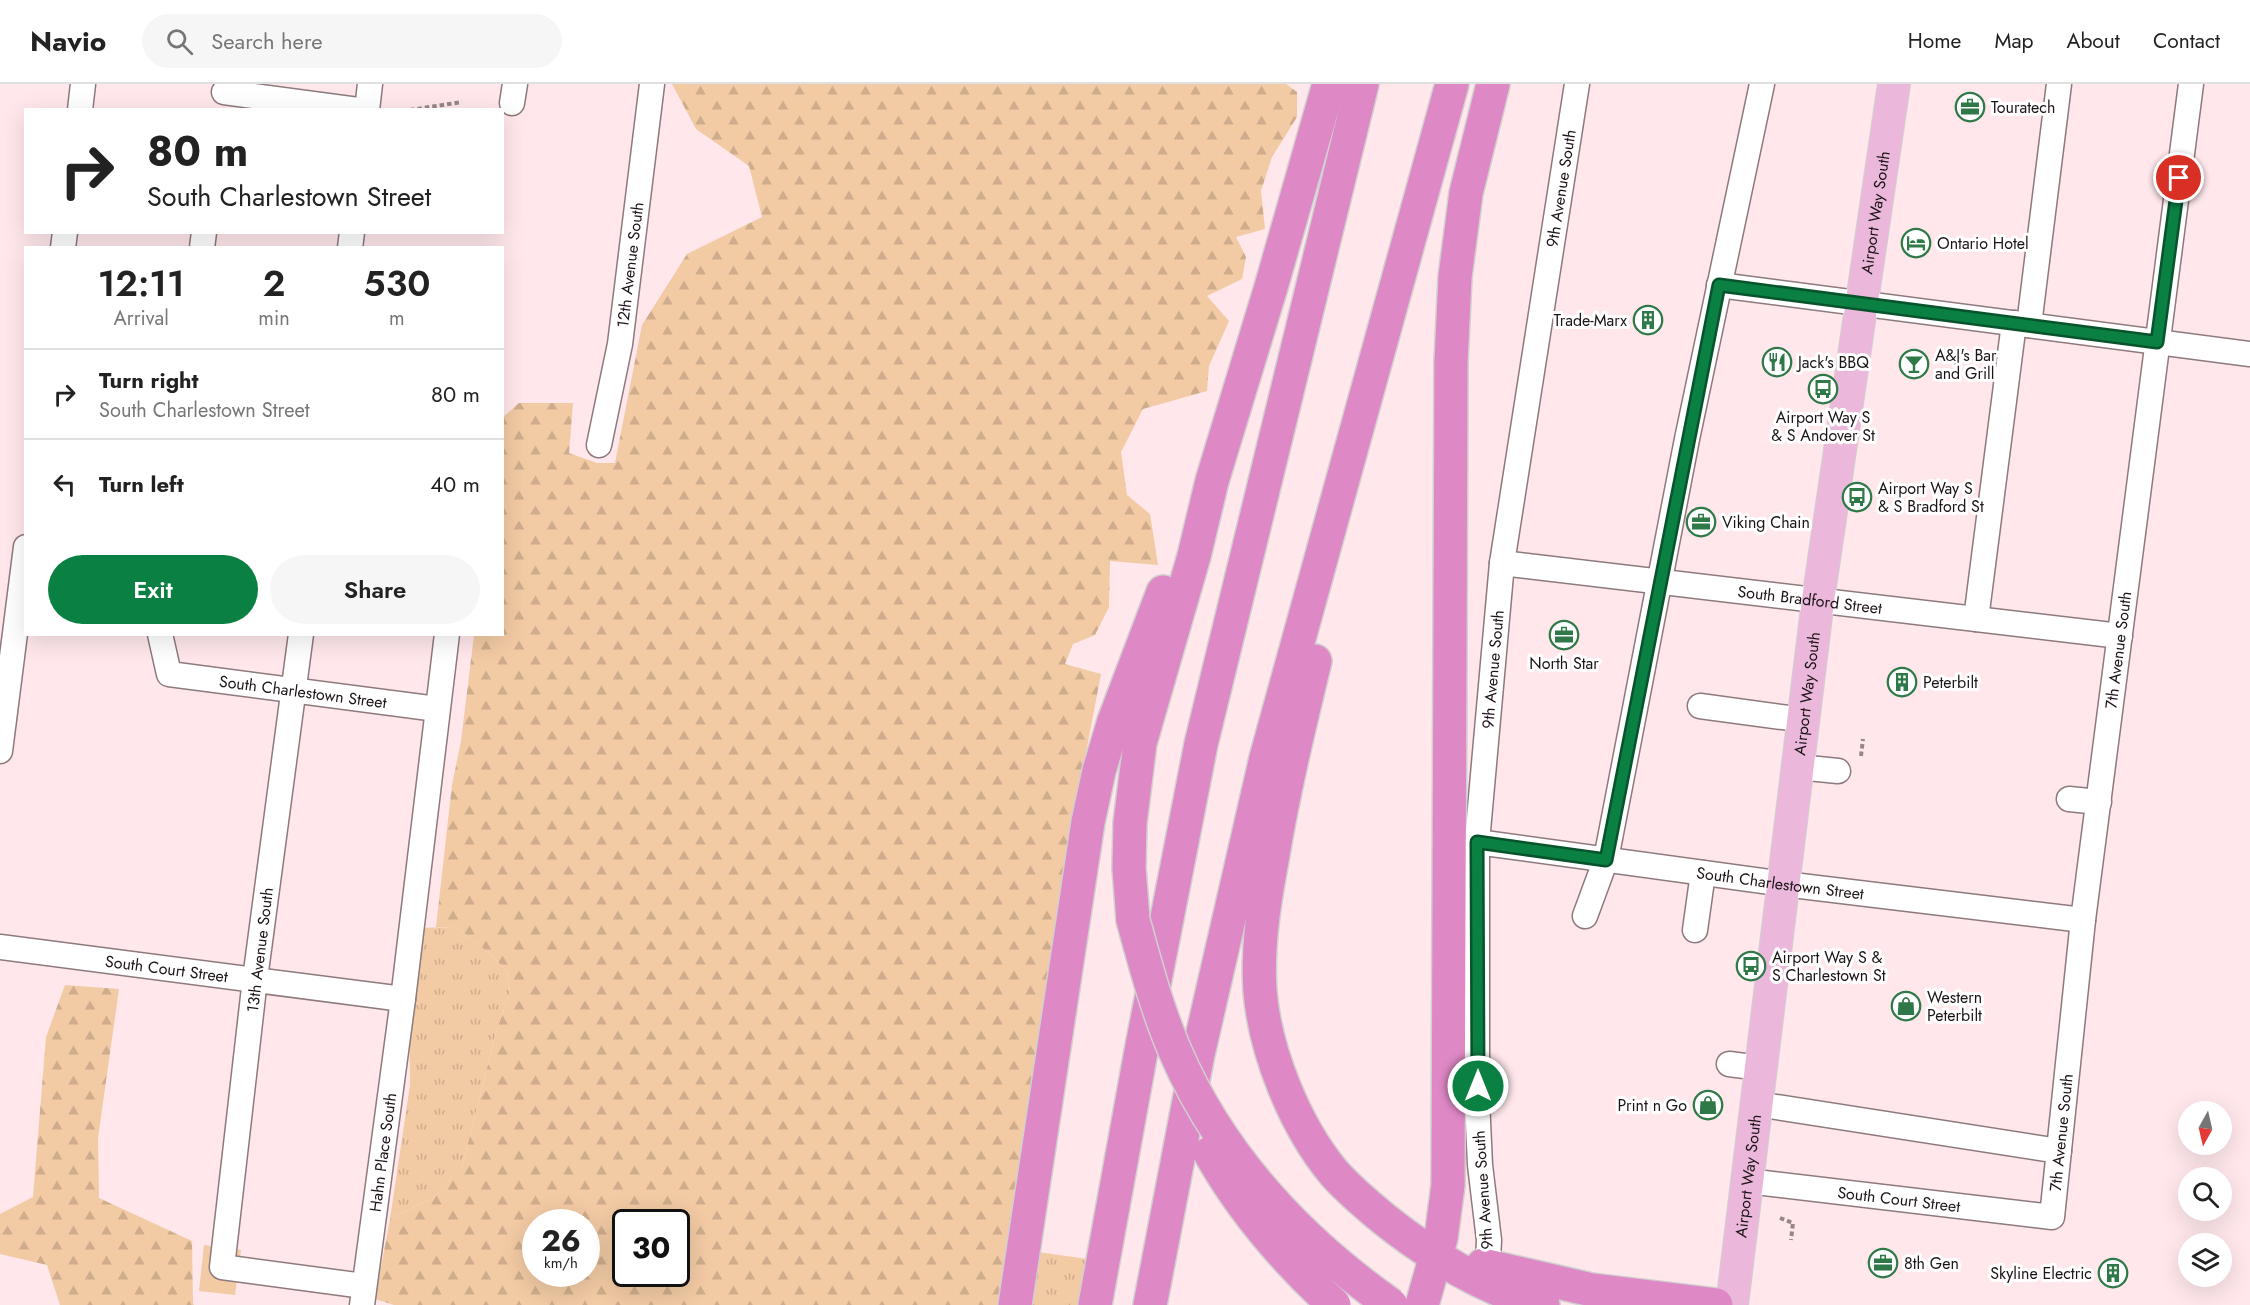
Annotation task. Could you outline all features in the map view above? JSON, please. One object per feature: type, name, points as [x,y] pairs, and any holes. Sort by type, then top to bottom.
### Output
[{"type":"highway","points":[[1015,1305],[1086,832],[1104,752],[1138,697],[1194,556],[1212,481],[1329,84]]},
{"type":"highway","points":[[1095,1305],[1142,1046],[1201,744],[1362,84]]},
{"type":"highway","points":[[1150,1305],[1198,1054],[1278,761],[1336,578],[1328,527],[1452,84]]},
{"type":"highway","points":[[1422,1305],[1441,1238],[1448,1185],[1451,362],[1455,277],[1466,193],[1494,84]]},
{"type":"highway","points":[[1138,697],[1129,868],[1138,959],[1152,1025],[1184,1105],[1225,1180],[1250,1215],[1294,1267],[1334,1305]]},
{"type":"highway","points":[[1278,761],[1280,811],[1266,894],[1260,950],[1260,992],[1274,1060],[1294,1108],[1317,1150],[1335,1174],[1366,1205],[1429,1250],[1488,1285],[1542,1305]]},
{"type":"highway","points":[[1133,920],[1152,987],[1175,1052],[1205,1110],[1231,1151],[1253,1179],[1308,1238],[1391,1305]]},
{"type":"highway","points":[[1429,1250],[1592,1290],[1716,1305]]},
{"type":"main road","name":"Airport Way South","points":[[1732,1305],[1818,600],[1894,84]]},
{"type":"street","points":[[80,108],[83,84]]},
{"type":"street","points":[[367,108],[370,84]]},
{"type":"street","name":"12th Avenue South","points":[[599,445],[620,344],[652,84]]},
{"type":"street","name":"9th Avenue South","points":[[1488,1260],[1489,1240],[1480,1165],[1477,1100],[1477,842],[1502,563],[1577,84]]},
{"type":"street","points":[[1585,916],[1606,860],[1659,581],[1762,84]]},
{"type":"street","points":[[1976,619],[2060,84]]},
{"type":"street","name":"7th Avenue South","points":[[2052,1217],[2083,920],[2191,84]]},
{"type":"street","points":[[223,95],[340,108]]},
{"type":"street","points":[[1719,285],[2250,354]]},
{"type":"street","points":[[0,751],[24,563]]},
{"type":"street","name":"South Bradford Street","points":[[1502,563],[2120,636]]},
{"type":"street","name":"South Charlestown Street","points":[[160,636],[169,674],[437,709]]},
{"type":"street","name":"13th Avenue South","points":[[301,636],[255,979],[222,1267],[363,1296]]},
{"type":"street","name":"Hahn Place South","points":[[363,1296],[404,999],[447,636]]},
{"type":"street","points":[[1700,706],[1804,720]]},
{"type":"street","points":[[1798,767],[1839,771]]},
{"type":"street","points":[[2069,799],[2099,802]]},
{"type":"street","name":"South Charlestown Street","points":[[1477,842],[1784,884],[2083,920]]},
{"type":"street","points":[[1695,930],[1703,873]]},
{"type":"street","name":"South Court Street","points":[[0,947],[404,999]]},
{"type":"street","points":[[1729,1064],[1761,1068]]},
{"type":"street","points":[[1756,1104],[2059,1151]]},
{"type":"street","name":"South Court Street","points":[[1747,1180],[2052,1217]]},
{"type":"path","points":[[423,108],[462,102]]},
{"type":"path","points":[[1861,756],[1863,739]]},
{"type":"path","points":[[1780,1218],[1793,1223],[1791,1240]]},
{"type":"green space","points":[[672,84],[1286,84],[1297,92],[1297,117],[1272,157],[1261,191],[1265,229],[1236,237],[1246,257],[1242,279],[1207,296],[1229,321],[1209,366],[1207,391],[1143,409],[1121,452],[1127,495],[1150,514],[1158,565],[1110,561],[1109,607],[1095,635],[1073,644],[1065,664],[1101,674],[1077,800],[998,1305],[394,1305],[375,1299],[390,1219],[433,1198],[462,1167],[497,1029],[510,992],[507,971],[490,954],[456,927],[436,927],[452,785],[461,741],[474,636],[504,636],[504,416],[519,403],[573,403],[569,453],[597,463],[615,463],[642,325],[687,254],[762,217],[749,166],[696,129]]},
{"type":"green space","points":[[456,927],[507,971],[510,992],[497,1029],[462,1167],[433,1198],[390,1219],[410,1085],[409,998],[416,928]]},
{"type":"green space","points":[[65,985],[119,989],[98,1138],[99,1198],[192,1241],[194,1305],[60,1305],[47,1265],[0,1254],[0,1214],[33,1197],[46,1037]]},
{"type":"green space","points":[[204,1245],[241,1250],[235,1295],[199,1291]]},
{"type":"green space","points":[[1008,1248],[1102,1261],[1093,1305],[998,1305]]},
{"type":"place","name":"Touratech","points":[[1970,107]]},
{"type":"place","name":"Ontario Hotel","points":[[1916,243]]},
{"type":"place","name":"Trade-Marx","points":[[1648,320]]},
{"type":"place","name":"Jack's BBQ","points":[[1777,362]]},
{"type":"place","name":"A&J's Bar and Grill","points":[[1914,364]]},
{"type":"place","name":"Airport Way S & S Andover St","points":[[1823,389]]},
{"type":"place","name":"Airport Way S & S Bradford St","points":[[1857,497]]},
{"type":"place","name":"Viking Chain","points":[[1701,522]]},
{"type":"place","name":"North Star","points":[[1564,635]]},
{"type":"place","name":"Peterbilt","points":[[1902,682]]},
{"type":"place","name":"Airport Way S & S Charlestown St","points":[[1751,966]]},
{"type":"place","name":"Western Peterbilt","points":[[1906,1006]]},
{"type":"place","name":"Print n Go","points":[[1708,1105]]},
{"type":"place","name":"8th Gen","points":[[1883,1263]]},
{"type":"place","name":"Skyline Electric","points":[[2113,1273]]},
{"type":"route","points":[[1478,1086],[1477,842],[1606,860],[1719,285],[2157,342],[2179,178]]}]
